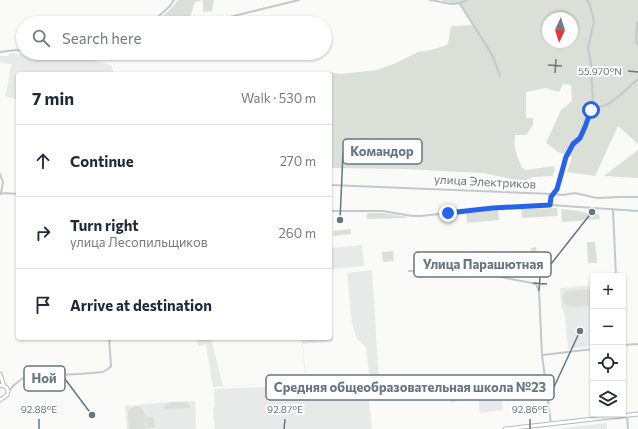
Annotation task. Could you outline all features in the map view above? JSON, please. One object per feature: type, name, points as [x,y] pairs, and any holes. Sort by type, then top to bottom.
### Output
[{"type":"main road","points":[[0,374],[8,390],[8,393],[1,399]]},
{"type":"main road","points":[[0,386],[5,386]]},
{"type":"main road","points":[[627,415],[638,414]]},
{"type":"main road","points":[[505,429],[605,417]]},
{"type":"street","points":[[159,16],[174,0]]},
{"type":"street","points":[[234,16],[299,0]]},
{"type":"street","points":[[430,0],[442,1],[451,5],[460,4],[467,0]]},
{"type":"street","points":[[550,205],[551,197],[557,189],[566,157],[573,144],[580,138],[593,105],[591,64],[588,48],[589,39],[594,26],[594,20],[587,0]]},
{"type":"street","points":[[460,4],[486,44],[493,57],[500,76]]},
{"type":"street","points":[[637,22],[636,42],[638,44]]},
{"type":"street","points":[[0,52],[16,50]]},
{"type":"street","points":[[593,105],[599,107],[603,106],[615,99],[638,79]]},
{"type":"street","points":[[0,174],[3,182],[1,194],[16,194]]},
{"type":"street","name":"улица Электриков","points":[[332,185],[563,195],[576,193],[597,198],[638,197]]},
{"type":"street","points":[[332,211],[383,211],[421,216],[493,208],[550,205],[638,212]]},
{"type":"street","points":[[613,210],[616,273]]},
{"type":"street","points":[[409,271],[485,274],[536,284],[539,291],[542,355],[551,424]]},
{"type":"street","points":[[8,393],[14,385],[23,378],[103,372],[111,366],[109,340]]},
{"type":"street","points":[[626,345],[638,344]]},
{"type":"street","points":[[542,355],[590,349]]},
{"type":"street","points":[[5,386],[9,387],[14,385]]},
{"type":"street","points":[[627,415],[628,429]]},
{"type":"shaded area","points":[[178,0],[203,0],[195,2],[190,16],[163,16]]},
{"type":"shaded area","points":[[203,0],[214,0],[212,11],[203,12]]},
{"type":"shaded area","points":[[442,0],[638,0],[638,144],[618,126],[595,176],[567,172],[572,157],[558,152],[546,143],[561,110],[572,101],[571,85],[563,84],[559,92],[546,88],[526,92],[526,118],[533,118],[533,125],[526,135],[515,135],[515,148],[522,168],[526,170],[553,166],[555,169],[552,176],[533,177],[523,181],[483,173],[404,169],[332,168],[332,72],[340,74],[377,70],[396,63],[418,52],[447,45],[451,26],[473,25],[460,4],[442,2]]},
{"type":"shaded area","points":[[9,53],[16,54],[16,60],[93,60],[111,65],[113,72],[16,72],[16,99],[5,96],[11,64],[0,63],[0,56],[9,56]]},
{"type":"shaded area","points":[[638,150],[638,178],[604,176]]},
{"type":"shaded area","points":[[557,208],[558,216],[522,218],[521,209]]},
{"type":"shaded area","points":[[561,209],[580,211],[589,214],[599,214],[600,219],[562,222]]},
{"type":"shaded area","points":[[498,210],[499,220],[467,223],[466,214]]},
{"type":"shaded area","points":[[384,213],[407,218],[367,219],[367,214]]},
{"type":"shaded area","points":[[350,229],[351,234],[334,236],[333,231]]},
{"type":"shaded area","points":[[587,242],[595,242],[597,263],[588,263]]},
{"type":"shaded area","points":[[362,245],[364,266],[332,269],[332,248]]},
{"type":"shaded area","points":[[536,247],[537,263],[532,263],[531,248]]},
{"type":"shaded area","points":[[393,251],[394,261],[383,262],[382,252]]},
{"type":"shaded area","points":[[372,270],[379,382],[369,373],[366,347],[357,339],[352,324],[347,273]]},
{"type":"shaded area","points":[[590,285],[590,346],[568,349],[565,316],[561,306],[560,288]]},
{"type":"shaded area","points":[[590,289],[590,305],[578,307],[568,306],[563,300],[563,295],[567,291]]},
{"type":"shaded area","points":[[332,330],[333,341],[303,344],[306,382],[213,387],[206,345],[198,346],[197,340],[211,340],[224,386],[302,382],[305,379],[302,340],[332,340]]},
{"type":"shaded area","points":[[500,381],[503,410],[480,413],[476,383]]},
{"type":"shaded area","points":[[382,384],[383,398],[369,399],[372,429],[215,429],[213,412],[213,408],[215,407],[214,389],[324,385],[325,390]]},
{"type":"shaded area","points":[[460,386],[461,399],[451,403],[450,387]]},
{"type":"shaded area","points":[[195,401],[196,429],[127,429],[125,406]]},
{"type":"shaded area","points":[[169,402],[187,402],[191,407],[164,409],[164,406],[169,404]]},
{"type":"shaded area","points":[[137,406],[144,413],[146,429],[129,429],[128,412],[131,408]]},
{"type":"shaded area","points":[[146,417],[153,417],[155,427],[147,428]]},
{"type":"shaded area","points":[[607,423],[607,429],[563,429],[563,428]]},
{"type":"place","name":"Улица Парашютная","points":[[592,212]]},
{"type":"place","name":"Командор","points":[[340,220]]},
{"type":"place","name":"Средняя общеобразовательная школа №23","points":[[580,331]]},
{"type":"place","name":"Ной","points":[[92,415]]},
{"type":"route","points":[[448,213],[493,208],[550,205],[551,197],[557,189],[566,157],[573,144],[580,138],[591,110]]}]
